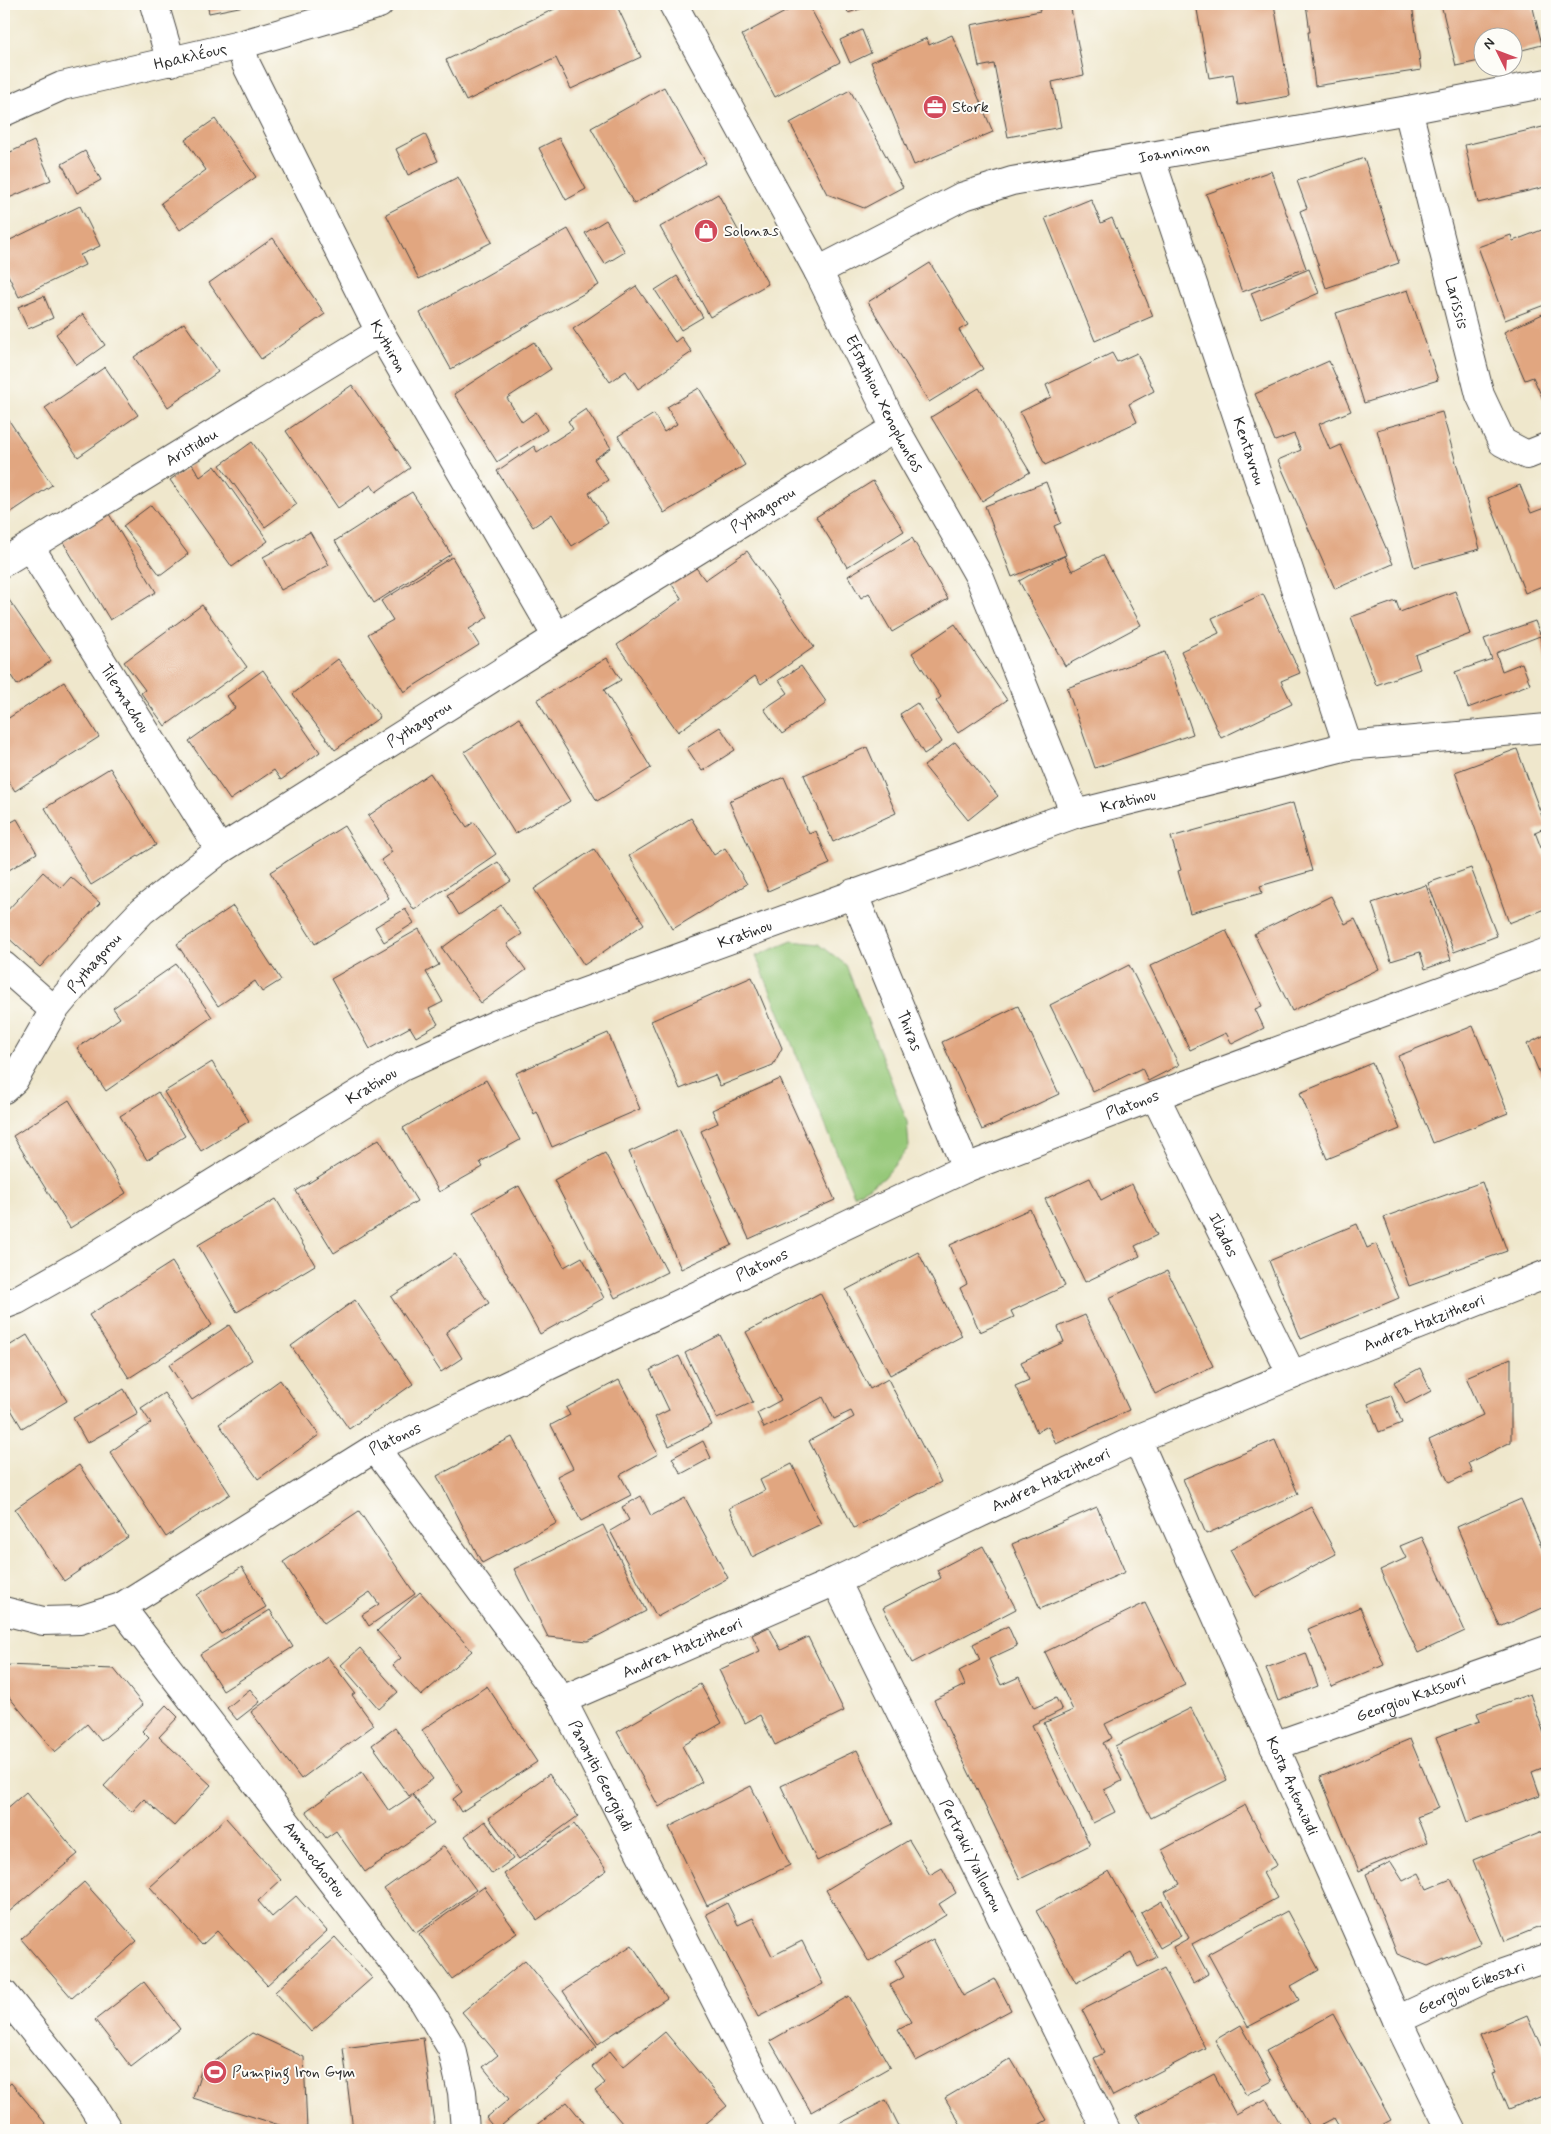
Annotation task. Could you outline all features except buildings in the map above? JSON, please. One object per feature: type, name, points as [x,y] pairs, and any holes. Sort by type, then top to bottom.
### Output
[{"type":"street","points":[[154,4],[171,62]]},
{"type":"street","name":"Ηρακλέους","points":[[4,112],[62,86],[240,45],[379,4]]},
{"type":"street","name":"Efstathiou Xenophontos","points":[[673,4],[818,271],[896,428],[979,576],[1075,814]]},
{"type":"street","name":"Kythiron","points":[[240,45],[246,64],[380,332],[557,637]]},
{"type":"street","name":"Ioanninon","points":[[818,271],[960,196],[1012,181],[1408,110],[1547,83]]},
{"type":"street","name":"Larissis","points":[[1408,110],[1480,395],[1502,442],[1527,455],[1547,447]]},
{"type":"street","name":"Kentavrou","points":[[1150,156],[1348,746]]},
{"type":"street","name":"Aristidou","points":[[4,562],[380,332]]},
{"type":"street","name":"Pythagorou","points":[[4,1089],[14,1080],[54,1010],[99,956],[142,912],[220,850],[557,637],[896,428]]},
{"type":"street","name":"Tilemachou","points":[[30,547],[220,850]]},
{"type":"street","name":"Kratinou","points":[[4,1305],[17,1300],[93,1257],[402,1067],[498,1024],[853,893],[1075,814],[1348,746],[1547,728]]},
{"type":"street","name":"Thiras","points":[[853,893],[966,1168]]},
{"type":"street","name":"Platonos","points":[[4,1611],[43,1621],[80,1620],[121,1607],[375,1448],[966,1168],[1547,952]]},
{"type":"street","points":[[4,966],[54,1010]]},
{"type":"street","name":"Iliados","points":[[1156,1096],[1292,1375]]},
{"type":"street","name":"Andrea Hatzitheori","points":[[562,1700],[836,1582],[1137,1439],[1292,1375],[1547,1274]]},
{"type":"street","name":"Kosta Antoniadi","points":[[1137,1439],[1397,2020],[1451,2130]]},
{"type":"street","name":"Panayiti Georgiadi","points":[[375,1448],[562,1700],[782,2130]]},
{"type":"street","name":"Pertraki Yiallourou","points":[[836,1582],[1106,2130]]},
{"type":"street","name":"Ammochostou","points":[[121,1607],[424,2002],[452,2049],[462,2092],[465,2130]]},
{"type":"street","name":"Georgiou Katsouri","points":[[1274,1746],[1547,1650]]},
{"type":"street","name":"Georgiou Eikosari","points":[[1397,2020],[1484,1980],[1547,1958]]},
{"type":"street","points":[[4,1994],[89,2100],[108,2130]]},
{"type":"green space","points":[[792,941],[819,944],[846,965],[907,1121],[909,1147],[884,1178],[854,1195],[756,956]]},
{"type":"place","name":"Stork","points":[[935,107]]},
{"type":"place","name":"Solonas","points":[[706,231]]},
{"type":"place","name":"Pumping Iron Gym","points":[[215,2072]]}]
